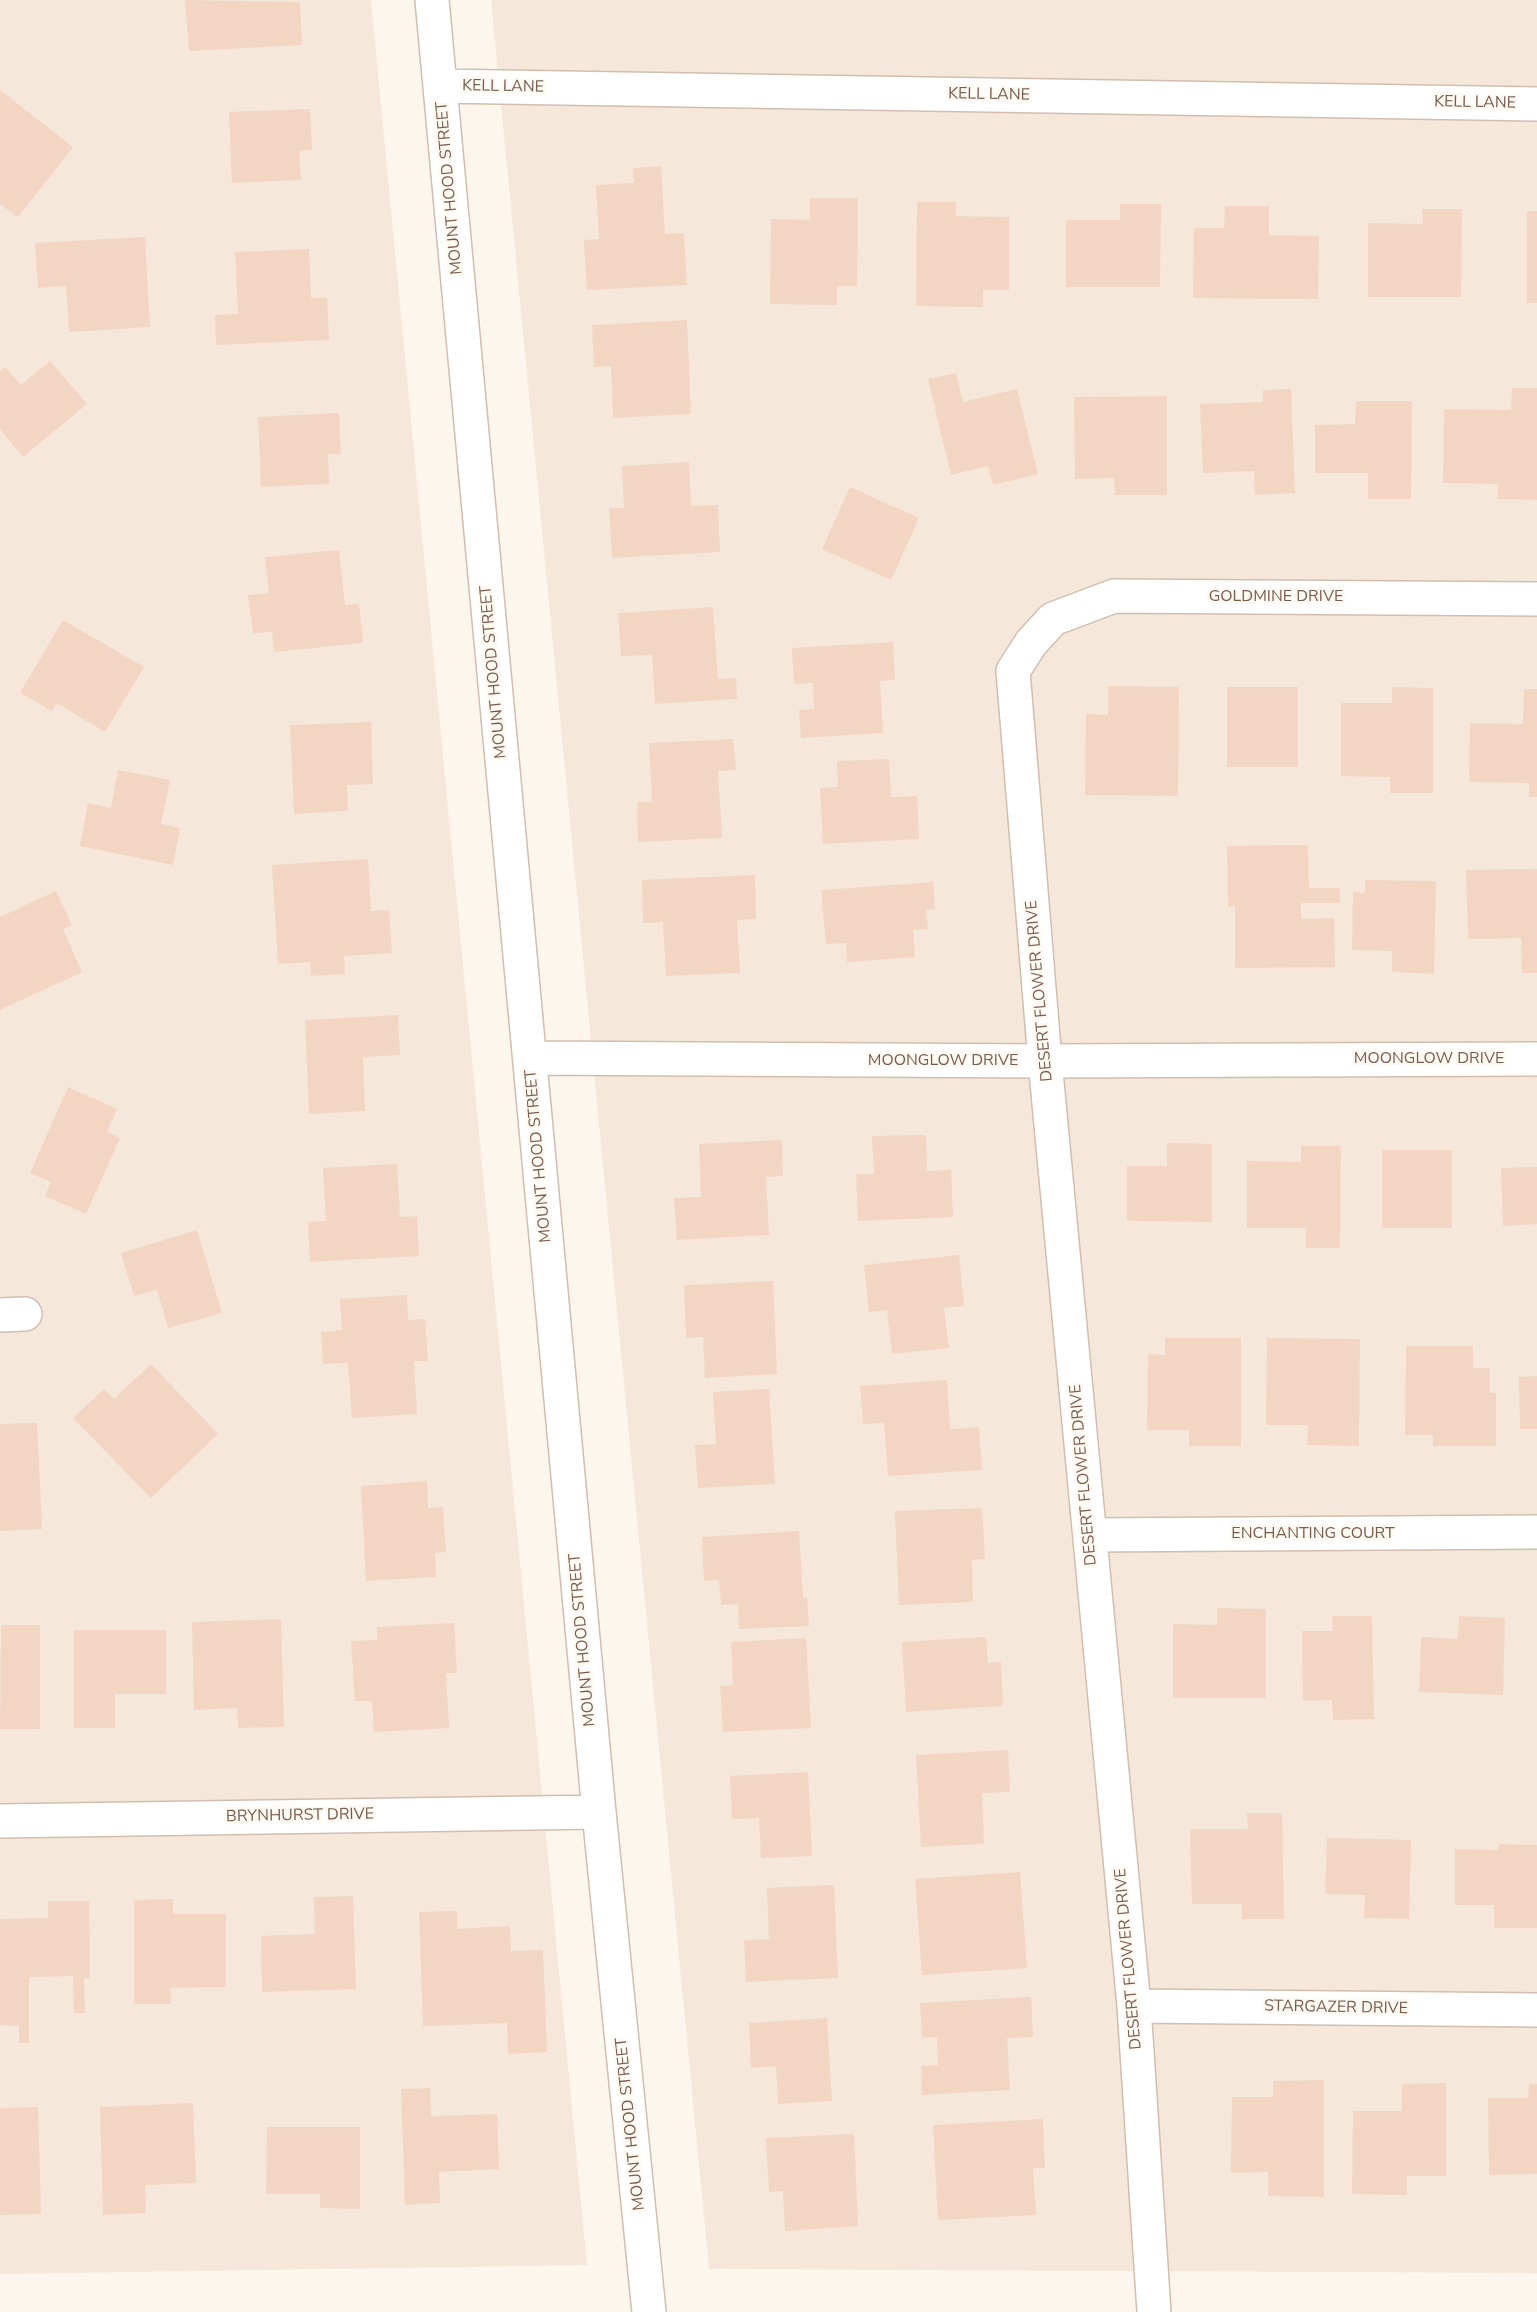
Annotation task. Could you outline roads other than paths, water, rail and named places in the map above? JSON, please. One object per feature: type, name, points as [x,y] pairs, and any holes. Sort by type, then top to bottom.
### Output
[{"type":"street","name":"MOUNT HOOD STREET","points":[[432,0],[599,1812],[649,2312]]},
{"type":"street","name":"KELL LANE","points":[[440,86],[1537,104]]},
{"type":"street","name":"GOLDMINE DRIVE","points":[[1031,643],[1053,619],[1114,596],[1537,599]]},
{"type":"street","name":"DESERT FLOWER DRIVE","points":[[1031,643],[1013,671],[1045,1061],[1134,2006],[1154,2312]]},
{"type":"street","name":"MOONGLOW DRIVE","points":[[530,1058],[1045,1061],[1537,1059]]},
{"type":"street","name":"ENCHANTING COURT","points":[[1090,1535],[1537,1532]]},
{"type":"street","name":"BRYNHURST DRIVE","points":[[0,1821],[599,1812]]},
{"type":"street","name":"STARGAZER DRIVE","points":[[1134,2006],[1537,2010]]}]
